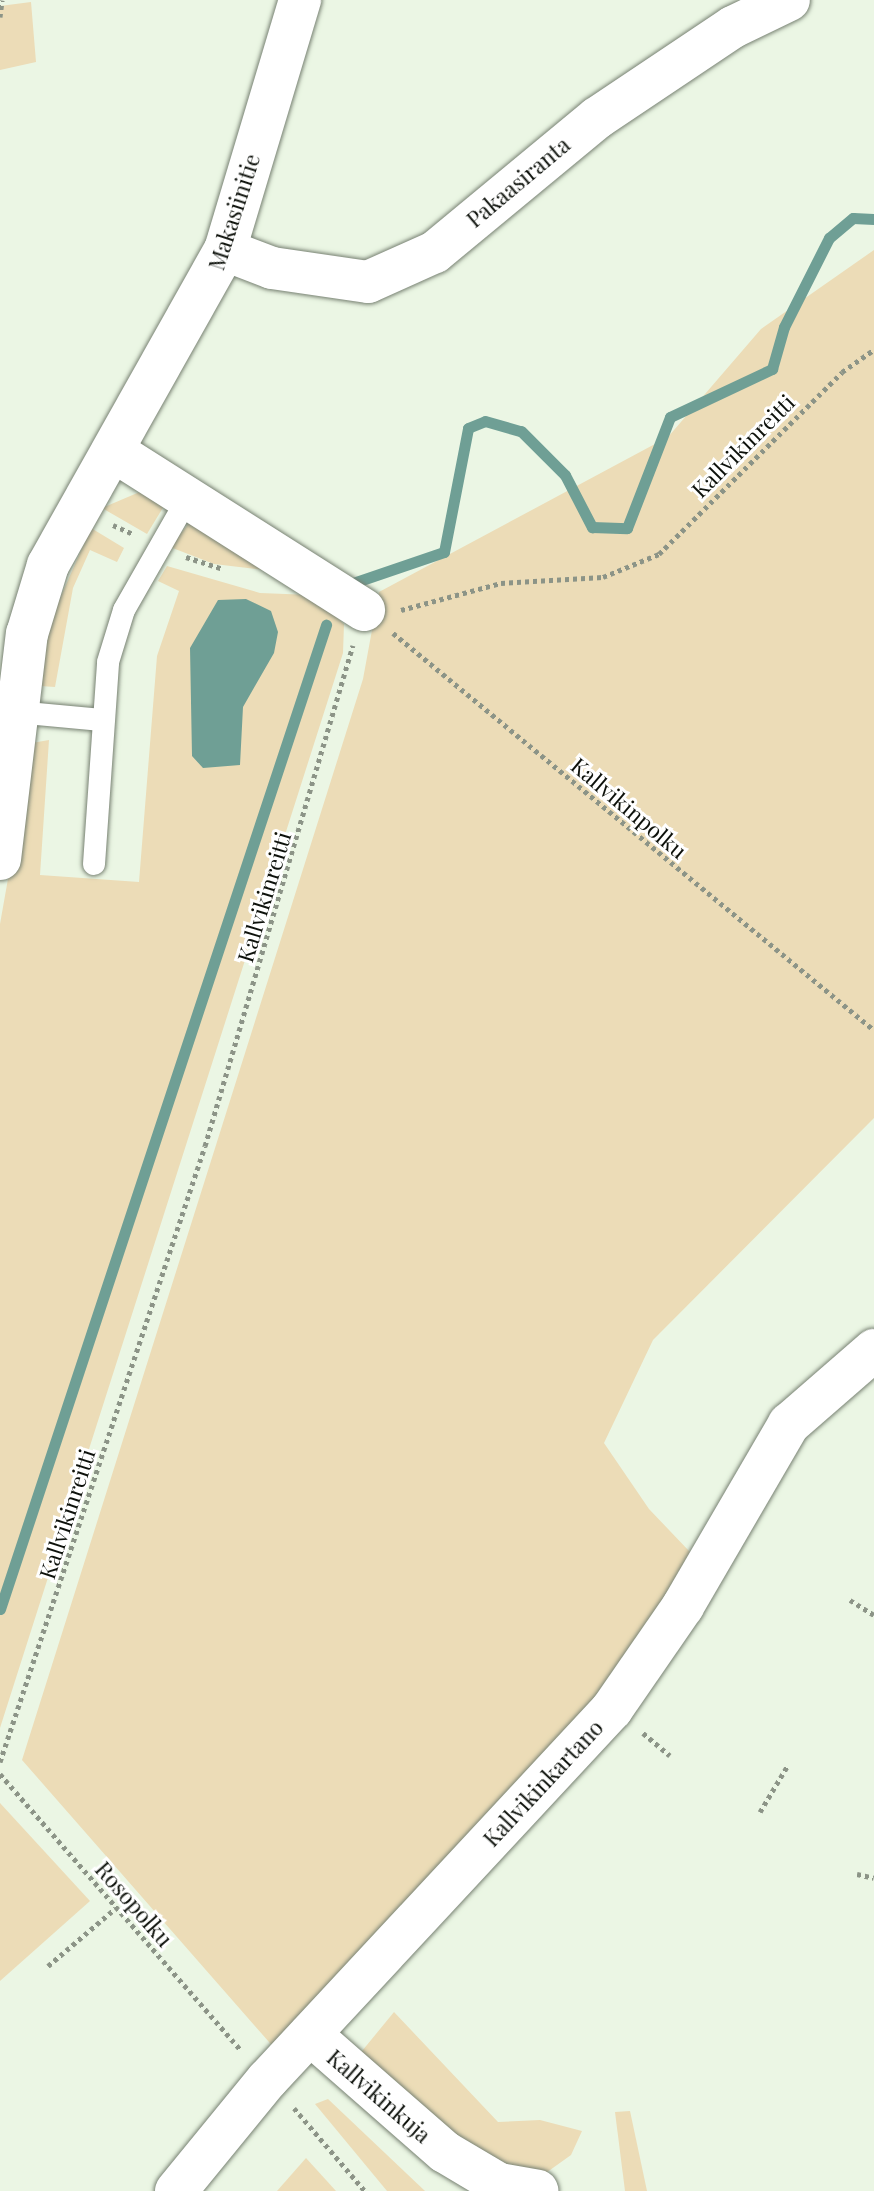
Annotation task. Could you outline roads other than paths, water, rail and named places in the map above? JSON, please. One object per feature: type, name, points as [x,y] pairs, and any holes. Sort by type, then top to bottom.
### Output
[{"type":"street","name":"Makasiinitie","points":[[0,859],[27,634],[48,565],[115,452],[225,250],[300,0]]},
{"type":"street","name":"Pakaasiranta","points":[[225,250],[272,268],[368,282],[435,252],[597,118],[733,27],[789,0]]},
{"type":"street","points":[[115,452],[364,610]]},
{"type":"street","name":"Kallvikinkartano","points":[[176,2191],[310,2034],[612,1709],[683,1606],[789,1424],[874,1350]]},
{"type":"street","name":"Kallvikinkuja","points":[[310,2034],[445,2152],[499,2184],[537,2191]]},
{"type":"lane","points":[[94,864],[102,720],[124,610],[188,498]]},
{"type":"lane","points":[[16,712],[102,720]]},
{"type":"water","points":[[246,599],[271,611],[278,632],[274,653],[243,707],[240,765],[203,768],[192,756],[190,648],[218,600]]},
{"type":"waterway","points":[[353,583],[444,552],[468,428],[485,421],[521,431],[565,475],[592,527],[627,528],[670,417],[772,369],[784,327],[829,238],[853,218],[874,219]]},
{"type":"waterway","points":[[0,1609],[326,625]]}]
